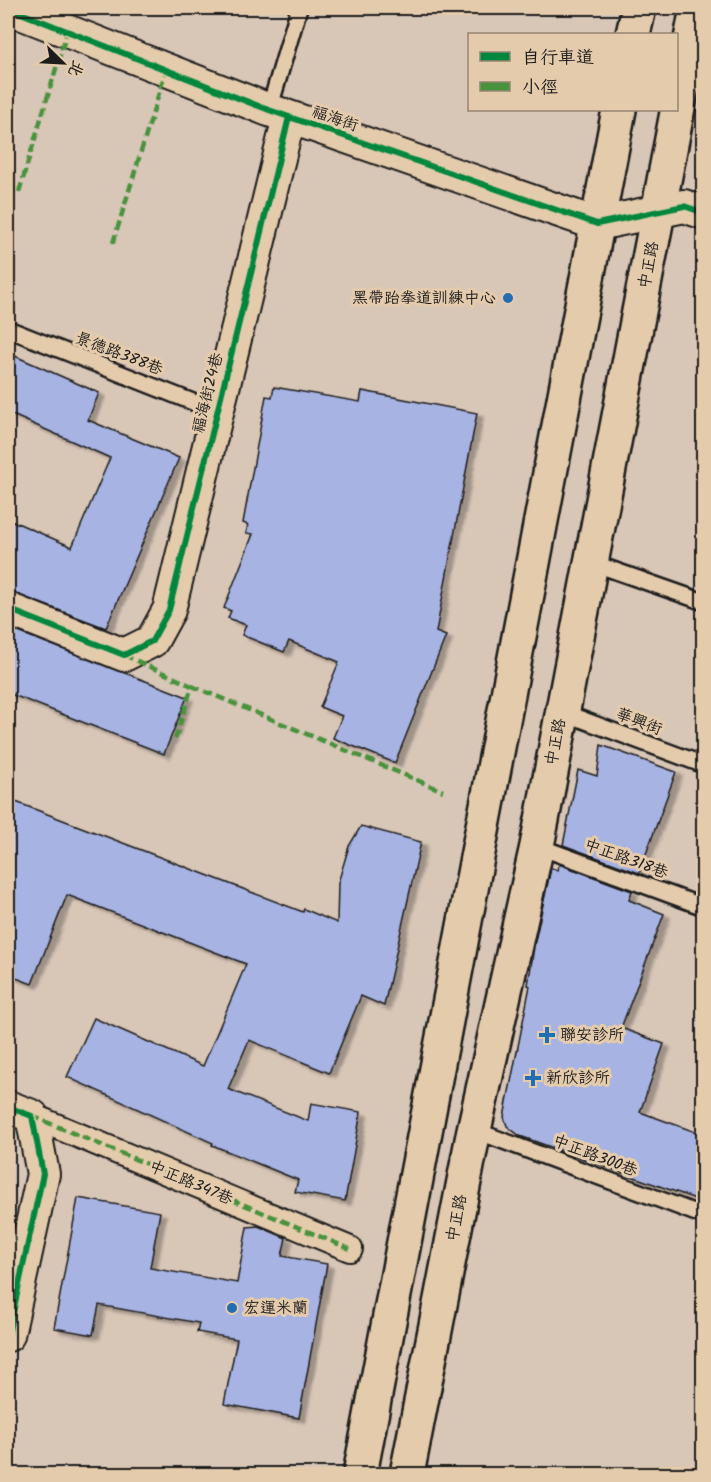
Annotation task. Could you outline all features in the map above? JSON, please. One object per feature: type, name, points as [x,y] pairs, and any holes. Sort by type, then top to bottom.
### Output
[{"type":"main road","points":[[633,33],[639,8]]},
{"type":"main road","name":"中正路","points":[[678,109],[697,8]]},
{"type":"main road","points":[[360,1474],[619,111]]},
{"type":"main road","name":"中正路","points":[[407,1474],[474,1130],[537,846],[678,111]]},
{"type":"street","name":"福海街","points":[[8,8],[279,113],[597,224]]},
{"type":"street","name":"福海街24巷","points":[[8,609],[124,655],[152,641],[169,610],[218,412],[279,113]]},
{"type":"street","points":[[597,224],[684,206],[704,213]]},
{"type":"street","points":[[8,1335],[43,1173],[20,1112]]},
{"type":"street","name":"中正路347巷","points":[[20,1112],[350,1249]]},
{"type":"lane","points":[[279,113],[299,8]]},
{"type":"lane","name":"景德路388巷","points":[[8,329],[218,412]]},
{"type":"lane","points":[[590,562],[704,602]]},
{"type":"lane","name":"華興街","points":[[562,712],[704,765]]},
{"type":"lane","name":"中正路318巷","points":[[537,846],[704,907]]},
{"type":"lane","name":"中正路300巷","points":[[474,1130],[704,1216]]},
{"type":"building","points":[[8,353],[99,393],[88,420],[179,458],[106,628],[8,591],[8,519],[72,547],[110,458],[8,413]]},
{"type":"building","points":[[274,387],[360,402],[362,391],[477,413],[436,632],[446,636],[395,763],[333,738],[342,716],[320,707],[339,662],[289,641],[284,652],[242,635],[246,625],[228,618],[231,611],[224,608],[253,534],[246,533],[248,525],[243,523],[266,396],[272,397]]},
{"type":"building","points":[[8,628],[187,697],[164,754],[8,693]]},
{"type":"building","points":[[601,745],[676,772],[639,873],[563,845],[578,770],[597,776]]},
{"type":"building","points":[[8,799],[337,923],[338,883],[349,846],[361,826],[421,842],[384,1006],[361,996],[329,1073],[249,1040],[228,1089],[308,1121],[311,1103],[361,1112],[345,1201],[295,1192],[298,1180],[212,1145],[213,1143],[67,1077],[94,1018],[203,1066],[246,964],[67,895],[32,984],[8,975]]},
{"type":"building","points":[[559,864],[632,891],[629,900],[664,914],[621,1028],[664,1044],[640,1112],[704,1135],[704,1202],[520,1136],[507,1126],[504,1117],[530,986],[528,985],[535,941],[551,868],[558,870]]},
{"type":"building","name":"宏運米蘭","points":[[78,1198],[160,1212],[150,1268],[237,1283],[247,1227],[258,1226],[286,1238],[282,1256],[327,1264],[299,1418],[224,1404],[237,1339],[197,1332],[199,1323],[99,1305],[93,1335],[54,1328]]},
{"type":"marked path","points":[[19,192],[67,32]]},
{"type":"marked path","points":[[113,243],[166,70]]},
{"type":"marked path","points":[[124,655],[192,686],[174,743]]},
{"type":"marked path","points":[[192,686],[443,791]]},
{"type":"marked path","points":[[32,1116],[350,1249]]},
{"type":"cycle path","points":[[8,8],[269,110],[597,224],[684,206],[704,213]]},
{"type":"cycle path","points":[[8,609],[124,655],[152,641],[169,610],[289,117]]},
{"type":"cycle path","points":[[8,1107],[32,1116],[43,1174],[8,1335]]},
{"type":"place","name":"黑帶跆拳道訓練中心","points":[[508,298]]},
{"type":"place","name":"聯安診所","points":[[547,1035]]},
{"type":"place","name":"新欣診所","points":[[533,1078]]},
{"type":"place","name":"宏運米蘭","points":[[232,1308]]}]
